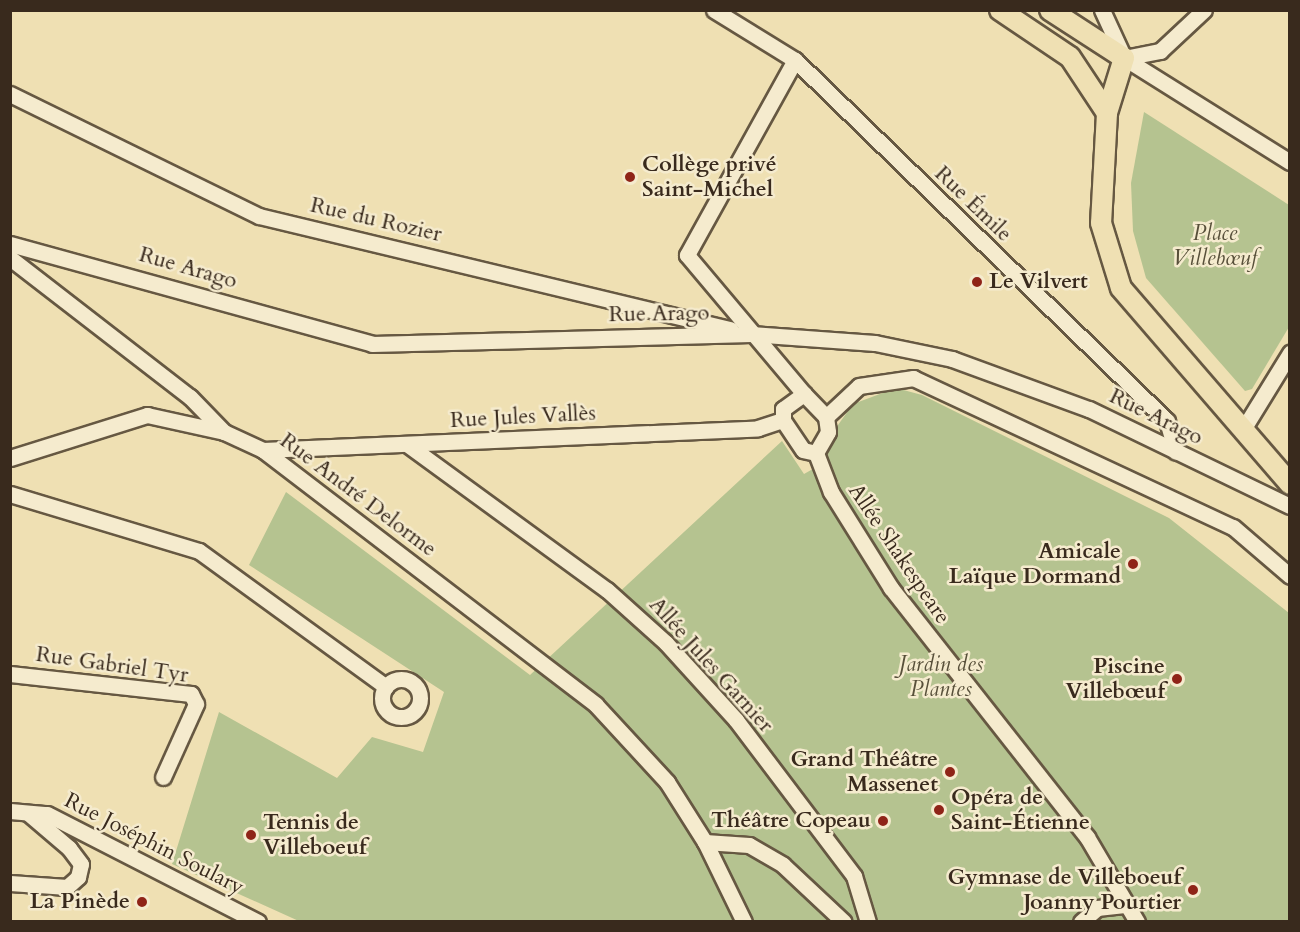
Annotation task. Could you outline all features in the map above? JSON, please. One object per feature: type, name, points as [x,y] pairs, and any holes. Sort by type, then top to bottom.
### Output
[{"type":"main road","points":[[999,10],[1070,57],[1107,113]]},
{"type":"main road","points":[[1050,10],[1124,58],[1107,113],[1101,224],[1109,262],[1120,288],[1172,354],[1290,484]]},
{"type":"street","name":"Rue Émile","points":[[714,10],[795,60],[1167,421],[1176,452]]},
{"type":"street","points":[[1102,10],[1124,58],[1290,162]]},
{"type":"street","points":[[1124,58],[1160,51],[1204,10]]},
{"type":"street","points":[[795,60],[687,255],[752,334],[826,417],[828,432],[816,453],[803,450],[783,420],[783,409],[804,394]]},
{"type":"street","name":"Rue du Rozier","points":[[10,94],[260,216],[752,334]]},
{"type":"street","name":"Rue Arago","points":[[10,244],[372,344],[752,334],[875,343],[952,359],[1078,404],[1290,506]]},
{"type":"street","name":"Rue André Delorme","points":[[10,258],[190,397],[224,432],[263,450],[546,664],[596,705],[667,782],[705,842],[744,921]]},
{"type":"street","points":[[1242,431],[1290,352]]},
{"type":"street","points":[[826,417],[859,386],[913,378],[1233,527],[1290,576]]},
{"type":"street","points":[[10,458],[147,415],[224,432]]},
{"type":"street","name":"Rue Jules Vallès","points":[[263,450],[758,428],[783,420]]},
{"type":"street","name":"Allée Jules Garnier","points":[[408,445],[607,590],[666,643],[736,720],[854,876],[868,921]]},
{"type":"street","name":"Allée Shakespeare","points":[[816,453],[825,479],[891,588],[1074,819],[1137,921]]},
{"type":"street","points":[[10,494],[199,551],[386,687]]},
{"type":"street","name":"Rue Gabriel Tyr","points":[[10,674],[192,694],[196,704],[163,777]]},
{"type":"street","name":"Rue Joséphin Soulary","points":[[10,811],[46,814],[258,921]]},
{"type":"street","name":"Rue Joséphin Soulary","points":[[10,883],[68,887],[78,877],[81,864],[69,848],[28,813]]},
{"type":"street","points":[[705,842],[749,845],[783,865],[844,921]]},
{"type":"street","points":[[1081,921],[1098,908],[1127,905]]},
{"type":"green space","name":"Place Villebœuf","points":[[1144,112],[1289,205],[1289,327],[1252,389],[1245,391],[1146,278],[1133,231],[1131,183]]},
{"type":"green space","name":"Jardin des Plantes","points":[[896,388],[922,395],[1169,518],[1289,613],[1289,921],[301,922],[172,864],[219,712],[337,778],[372,737],[423,752],[444,692],[249,565],[286,492],[530,675],[782,441],[804,474],[827,461],[828,439],[853,404]]},
{"type":"place","name":"Collège privé Saint-Michel","points":[[630,177]]},
{"type":"place","name":"Le Vilvert","points":[[977,282]]},
{"type":"place","name":"Amicale Laïque Dormand","points":[[1133,564]]},
{"type":"place","name":"Piscine Villebœuf","points":[[1177,679]]},
{"type":"place","name":"Grand Théâtre Massenet","points":[[950,772]]},
{"type":"place","name":"Opéra de Saint-Étienne","points":[[939,810]]},
{"type":"place","name":"Théâtre Copeau","points":[[883,821]]},
{"type":"place","name":"Tennis de Villeboeuf","points":[[251,835]]},
{"type":"place","name":"Gymnase de Villeboeuf Joanny Pourtier","points":[[1193,890]]},
{"type":"place","name":"La Pinède","points":[[142,902]]}]
